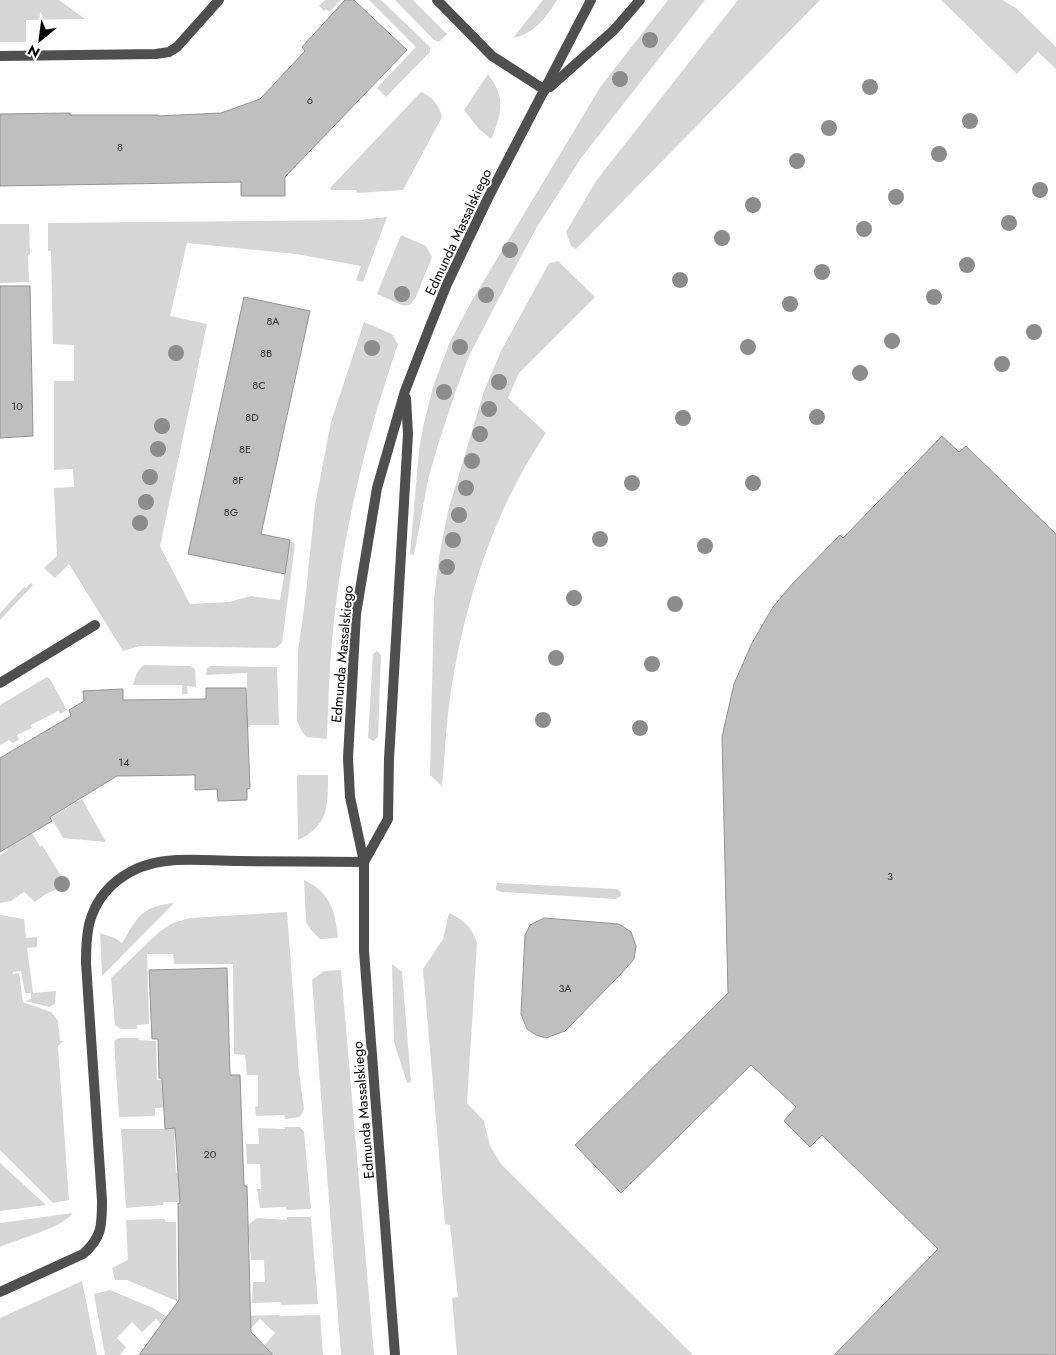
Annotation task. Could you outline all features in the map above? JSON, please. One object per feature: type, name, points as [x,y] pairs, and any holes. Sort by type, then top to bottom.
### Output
[{"type":"street","points":[[0,56],[156,54],[169,52],[177,47],[219,0]]},
{"type":"street","points":[[436,0],[492,56],[545,90]]},
{"type":"street","name":"Edmunda Massalskiego","points":[[395,1355],[364,951],[364,862],[350,797],[348,758],[356,614],[377,488],[405,391],[454,270],[506,162],[591,0]]},
{"type":"street","name":"Edmunda Massalskiego","points":[[545,90],[614,30],[640,0]]},
{"type":"street","name":"Edmunda Massalskiego","points":[[364,862],[388,819],[389,759],[408,434],[405,391]]},
{"type":"street","points":[[0,683],[95,625]]},
{"type":"street","points":[[0,1292],[83,1254],[94,1244],[99,1234],[102,1201],[86,942],[89,924],[94,911],[110,886],[131,870],[165,861],[364,862]]},
{"type":"shaded area","points":[[0,0],[59,0],[85,19],[26,20],[26,42],[0,42]]},
{"type":"shaded area","points":[[325,0],[341,0],[329,12],[326,9],[324,11],[319,6]]},
{"type":"shaded area","points":[[369,0],[381,0],[430,47],[430,52],[386,97],[377,88],[416,47]]},
{"type":"shaded area","points":[[395,0],[413,0],[447,34],[439,42],[434,40]]},
{"type":"shaded area","points":[[543,0],[557,0],[549,13],[534,29],[513,38]]},
{"type":"shaded area","points":[[668,0],[705,0],[581,158],[537,227],[510,277],[469,356],[456,390],[428,480],[414,555],[410,554],[419,450],[423,427],[433,387],[449,344],[471,302],[601,86]]},
{"type":"shaded area","points":[[738,0],[820,0],[576,249],[571,246],[566,232],[596,181]]},
{"type":"shaded area","points":[[941,0],[1002,0],[1016,8],[1056,47],[1056,69],[1038,52],[1017,74]]},
{"type":"shaded area","points":[[488,74],[500,98],[500,113],[491,139],[479,129],[464,110]]},
{"type":"shaded area","points":[[421,92],[434,102],[442,117],[403,190],[357,193],[356,190],[331,190],[330,188]]},
{"type":"shaded area","points":[[387,217],[363,282],[356,280],[361,266],[296,254],[187,243],[170,316],[207,324],[160,546],[190,604],[229,602],[251,596],[280,600],[290,540],[295,544],[282,643],[276,648],[140,646],[123,651],[69,564],[55,578],[44,568],[57,556],[54,488],[74,487],[73,469],[54,470],[54,381],[74,381],[74,345],[53,344],[51,251],[48,251],[48,223],[358,220]]},
{"type":"shaded area","points":[[0,224],[29,224],[29,282],[0,283]]},
{"type":"shaded area","points":[[401,235],[426,246],[432,257],[416,297],[411,304],[404,306],[377,294]]},
{"type":"shaded area","points":[[558,261],[595,297],[519,373],[508,398],[546,433],[511,493],[497,524],[484,557],[464,623],[451,691],[442,786],[430,775],[434,598],[439,557],[448,511],[484,391],[501,351],[549,263]]},
{"type":"shaded area","points":[[364,322],[392,334],[398,344],[365,453],[341,565],[329,677],[327,739],[307,737],[302,732],[297,721],[298,651],[315,505],[331,422]]},
{"type":"shaded area","points":[[31,583],[33,585],[0,620],[0,613],[24,587],[26,588]]},
{"type":"shaded area","points":[[377,651],[381,655],[378,737],[373,741],[368,738],[373,654]]},
{"type":"shaded area","points":[[144,665],[190,666],[195,669],[196,687],[187,686],[188,694],[182,694],[182,685],[133,685],[138,671]]},
{"type":"shaded area","points":[[210,666],[277,667],[279,725],[251,725],[247,727],[247,673],[206,675],[207,668]]},
{"type":"shaded area","points":[[47,677],[50,679],[67,710],[60,714],[58,711],[31,725],[32,728],[17,735],[19,740],[12,743],[9,740],[0,745],[0,705]]},
{"type":"shaded area","points":[[297,775],[328,775],[328,796],[325,814],[316,828],[298,840]]},
{"type":"shaded area","points":[[82,799],[106,842],[63,838],[51,817]]},
{"type":"shaded area","points":[[31,831],[65,882],[64,886],[46,894],[35,902],[24,892],[11,901],[0,903],[0,855],[8,850],[6,846]]},
{"type":"shaded area","points":[[304,880],[313,885],[326,897],[333,911],[338,938],[320,939],[306,922]]},
{"type":"shaded area","points":[[497,883],[617,889],[621,896],[615,899],[502,892],[496,890]]},
{"type":"shaded area","points":[[174,903],[102,976],[100,933],[115,938],[122,943],[141,915],[154,907]]},
{"type":"shaded area","points":[[287,912],[299,1072],[304,1109],[300,1117],[285,1119],[284,1115],[256,1116],[255,1107],[258,1106],[258,1075],[247,1075],[245,1055],[234,1054],[233,964],[174,964],[173,954],[147,954],[149,1024],[137,1025],[137,1029],[121,1029],[115,1025],[111,978],[159,932],[173,923],[190,918]]},
{"type":"shaded area","points":[[449,913],[467,925],[477,943],[467,1103],[484,1121],[490,1146],[501,1164],[693,1355],[457,1355],[452,1298],[458,1297],[450,1225],[445,1224],[423,969],[443,939]]},
{"type":"shaded area","points":[[0,915],[24,919],[26,938],[37,937],[37,947],[27,948],[33,993],[56,991],[55,1004],[49,1007],[25,1001],[31,999],[31,993],[25,993],[21,971],[13,972],[13,974],[19,973],[23,1002],[51,1012],[58,1021],[60,1041],[63,1041],[58,1046],[69,1200],[53,1203],[0,1150]]},
{"type":"shaded area","points":[[392,964],[402,972],[411,1082],[407,1083],[394,1042]]},
{"type":"shaded area","points":[[341,970],[374,1355],[341,1355],[312,980],[324,971]]},
{"type":"shaded area","points":[[119,1038],[138,1038],[139,1040],[156,1041],[157,1080],[178,1079],[178,1107],[155,1108],[155,1116],[119,1117],[114,1041]]},
{"type":"shaded area","points":[[285,1127],[300,1127],[304,1132],[311,1209],[286,1210],[286,1207],[260,1208],[257,1189],[261,1189],[260,1164],[247,1164],[246,1144],[259,1144],[258,1128],[285,1129]]},
{"type":"shaded area","points":[[121,1129],[180,1129],[181,1134],[174,1135],[176,1173],[182,1173],[183,1202],[164,1202],[163,1205],[126,1208]]},
{"type":"shaded area","points":[[0,1163],[46,1205],[0,1211]]},
{"type":"shaded area","points":[[73,1213],[59,1224],[0,1247],[0,1223]]},
{"type":"shaded area","points":[[287,1217],[311,1217],[318,1304],[281,1305],[280,1302],[252,1303],[253,1282],[265,1282],[264,1260],[251,1260],[248,1225],[257,1218],[287,1220]]},
{"type":"shaded area","points":[[164,1219],[166,1222],[176,1222],[177,1301],[127,1280],[115,1280],[112,1268],[128,1260],[126,1220]]},
{"type":"shaded area","points":[[82,1281],[97,1355],[0,1355],[0,1318]]},
{"type":"shaded area","points":[[110,1290],[155,1309],[170,1319],[163,1326],[156,1319],[142,1332],[132,1322],[117,1338],[126,1347],[120,1355],[105,1355],[94,1294]]},
{"type":"shaded area","points":[[320,1315],[323,1355],[256,1355],[275,1333],[260,1319],[251,1328],[242,1320],[242,1316]]},
{"type":"building","points":[[345,0],[354,0],[407,50],[285,177],[285,196],[241,196],[241,182],[0,186],[0,114],[70,113],[70,115],[158,116],[221,113],[260,99],[305,51],[302,47]]},
{"type":"building","points":[[0,286],[30,286],[33,436],[0,438]]},
{"type":"building","points":[[244,297],[310,311],[261,534],[290,540],[285,574],[188,554]]},
{"type":"building","points":[[942,436],[959,452],[966,446],[1056,534],[1056,1355],[834,1355],[938,1249],[822,1135],[810,1147],[784,1121],[796,1107],[751,1065],[621,1193],[575,1145],[728,993],[722,737],[734,684],[752,643],[773,607],[793,583],[840,535],[843,538]]},
{"type":"building","points":[[206,688],[246,688],[250,788],[247,789],[247,800],[218,801],[217,789],[195,790],[195,775],[117,776],[50,817],[52,821],[0,852],[0,758],[71,716],[69,710],[84,701],[83,691],[123,689],[123,700],[206,699]]},
{"type":"building","points":[[544,918],[619,924],[631,932],[636,946],[634,959],[618,977],[565,1031],[546,1038],[536,1035],[527,1029],[521,1014],[525,935],[530,925]]},
{"type":"building","points":[[227,968],[230,1075],[240,1075],[244,1186],[247,1186],[251,1332],[273,1355],[139,1355],[179,1300],[178,1203],[180,1203],[175,1128],[165,1129],[162,1078],[159,1078],[158,1039],[152,1039],[149,970]]}]
